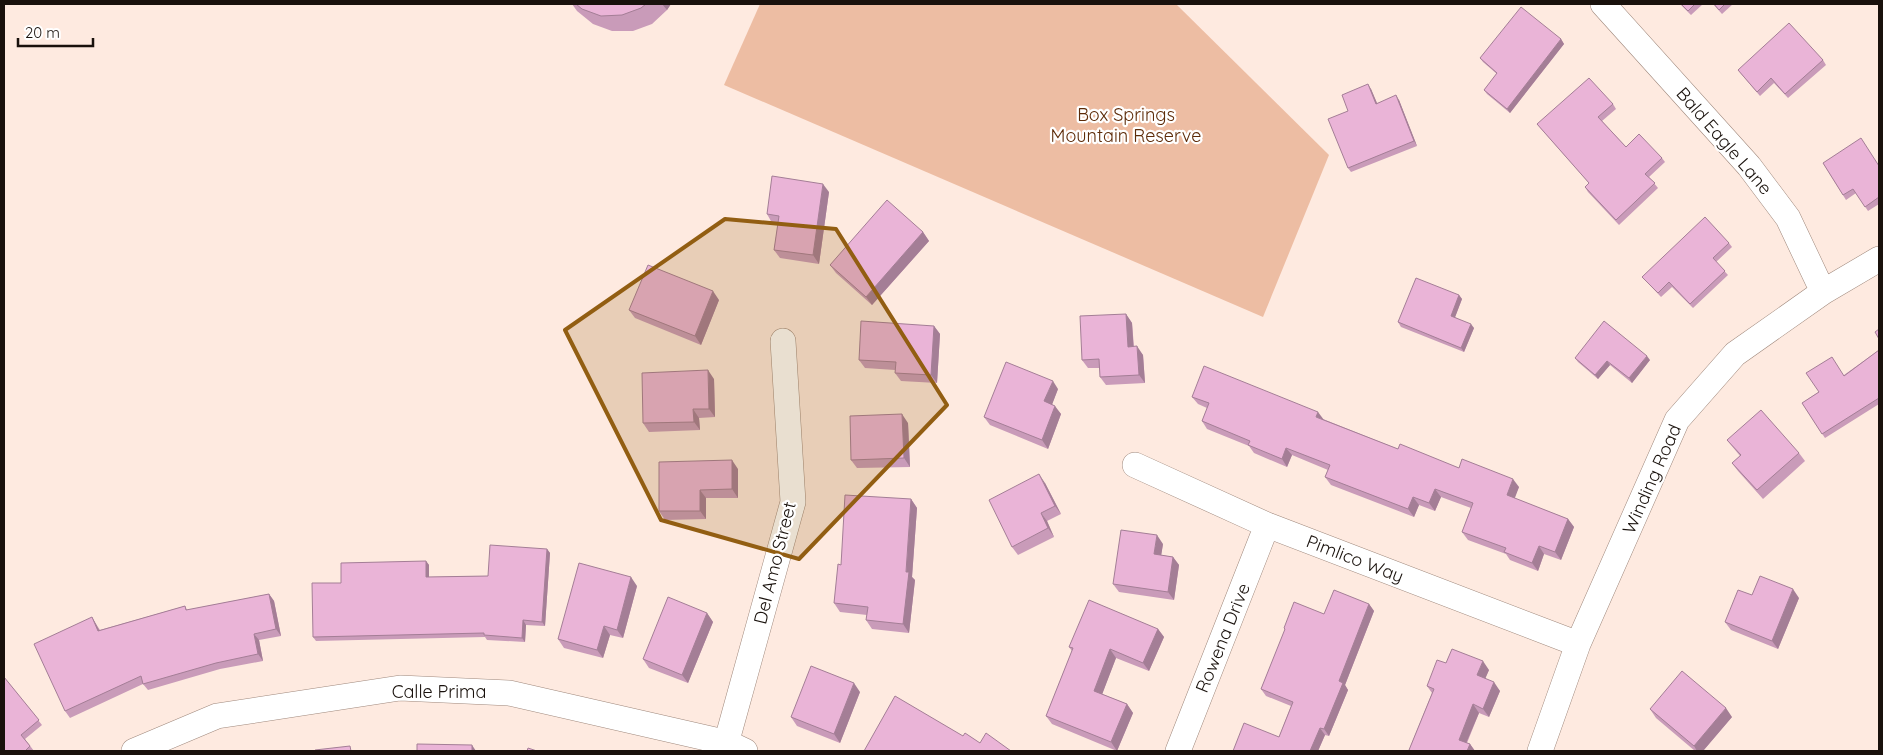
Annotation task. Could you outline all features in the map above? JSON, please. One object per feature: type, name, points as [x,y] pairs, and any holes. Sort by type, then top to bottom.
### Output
[{"type":"street","name":"Bald Eagle Lane","points":[[1603,4],[1749,166],[1788,218],[1823,292]]},
{"type":"street","name":"Winding Road","points":[[1540,751],[1578,644],[1677,420],[1735,354],[1823,292],[1879,259]]},
{"type":"street","name":"Del Amo Street","points":[[732,748],[794,502],[783,341]]},
{"type":"street","name":"Pimlico Way","points":[[1135,466],[1268,525],[1578,644]]},
{"type":"street","name":"Rowena Drive","points":[[1178,751],[1268,525]]},
{"type":"street","name":"Calle Prima","points":[[134,751],[217,716],[400,688],[509,692],[732,748]]},
{"type":"highlighted area","points":[[725,219],[836,229],[947,405],[799,559],[661,520],[565,330]]},
{"type":"green space","name":"Box Springs Mountain Reserve","points":[[760,4],[1176,4],[1329,155],[1263,317],[724,85]]},
{"type":"building","points":[[576,4],[646,4],[641,8],[622,15],[601,16],[582,9]]},
{"type":"building","points":[[1681,4],[1695,4],[1688,11]]},
{"type":"building","points":[[1714,4],[1725,4],[1719,10]]},
{"type":"building","points":[[1521,7],[1561,39],[1507,109],[1484,90],[1497,73],[1480,58]]},
{"type":"building","points":[[1789,23],[1823,60],[1785,94],[1771,78],[1757,92],[1738,70]]},
{"type":"building","points":[[1589,78],[1613,104],[1598,117],[1626,147],[1639,134],[1662,158],[1645,174],[1655,183],[1616,220],[1585,187],[1589,183],[1537,124]]},
{"type":"building","points":[[1368,84],[1376,104],[1396,95],[1414,141],[1348,168],[1328,119],[1348,111],[1342,95]]},
{"type":"building","points":[[1861,138],[1879,166],[1879,197],[1865,207],[1853,189],[1843,195],[1823,163]]},
{"type":"building","points":[[772,176],[823,184],[813,255],[774,250],[779,216],[767,214]]},
{"type":"building","points":[[887,200],[923,232],[866,297],[830,265]]},
{"type":"building","points":[[1705,217],[1729,243],[1713,258],[1725,271],[1690,304],[1669,282],[1658,293],[1642,277]]},
{"type":"building","points":[[648,265],[713,291],[695,336],[629,310]]},
{"type":"building","points":[[1416,278],[1459,295],[1451,316],[1471,324],[1461,348],[1398,322]]},
{"type":"building","points":[[1126,314],[1128,347],[1137,346],[1139,375],[1100,377],[1099,359],[1082,360],[1080,316]]},
{"type":"building","points":[[861,321],[934,326],[931,375],[895,373],[896,362],[859,360]]},
{"type":"building","points":[[1604,321],[1647,356],[1629,378],[1607,361],[1595,375],[1575,358]]},
{"type":"building","points":[[1879,329],[1879,339],[1875,332]]},
{"type":"building","points":[[1879,350],[1879,398],[1822,434],[1802,403],[1819,392],[1806,373],[1832,357],[1844,376]]},
{"type":"building","points":[[1006,362],[1053,381],[1044,401],[1055,406],[1042,440],[984,417]]},
{"type":"building","points":[[1204,366],[1318,412],[1316,417],[1398,449],[1400,444],[1459,468],[1462,459],[1513,479],[1507,495],[1568,519],[1555,552],[1539,546],[1532,563],[1504,552],[1506,548],[1462,532],[1473,503],[1435,489],[1429,503],[1413,497],[1408,509],[1325,477],[1330,465],[1286,448],[1282,459],[1248,445],[1250,441],[1202,421],[1209,403],[1192,397]]},
{"type":"building","points":[[708,370],[709,409],[693,409],[694,422],[643,423],[642,373]]},
{"type":"building","points":[[1761,410],[1799,453],[1757,490],[1732,463],[1741,455],[1727,440]]},
{"type":"building","points":[[902,414],[904,458],[851,460],[850,416]]},
{"type":"building","points":[[732,460],[732,489],[700,490],[700,511],[659,511],[659,462]]},
{"type":"building","points":[[1039,474],[1055,506],[1041,513],[1048,528],[1012,547],[989,500]]},
{"type":"building","points":[[845,495],[911,499],[906,572],[909,572],[903,624],[866,620],[868,607],[834,603],[838,564],[841,565]]},
{"type":"building","points":[[1121,530],[1157,535],[1154,554],[1173,557],[1168,592],[1113,584]]},
{"type":"building","points":[[490,545],[547,549],[542,622],[523,620],[522,638],[484,635],[484,633],[313,637],[312,583],[341,583],[341,563],[426,561],[426,577],[488,576]]},
{"type":"building","points":[[579,563],[631,577],[617,630],[604,626],[597,650],[558,639]]},
{"type":"building","points":[[1760,576],[1793,589],[1772,641],[1725,622],[1738,590],[1752,595]]},
{"type":"building","points":[[1334,590],[1369,604],[1339,681],[1343,683],[1324,729],[1320,728],[1310,751],[1233,751],[1244,723],[1279,737],[1293,702],[1261,689],[1294,602],[1324,614]]},
{"type":"building","points":[[269,594],[276,629],[254,634],[258,654],[216,663],[143,684],[141,676],[65,711],[34,644],[92,617],[98,631],[185,606],[186,610]]},
{"type":"building","points":[[668,597],[707,613],[682,675],[643,659]]},
{"type":"building","points":[[1089,600],[1158,629],[1143,663],[1110,649],[1094,691],[1127,704],[1111,742],[1046,716],[1073,648],[1069,647]]},
{"type":"building","points":[[1452,649],[1483,661],[1477,675],[1494,682],[1483,709],[1473,704],[1459,740],[1470,744],[1467,751],[1411,751],[1409,750],[1434,689],[1427,686],[1437,660],[1446,663]]},
{"type":"building","points":[[811,666],[854,683],[834,734],[791,717]]},
{"type":"building","points":[[1682,671],[1726,708],[1694,746],[1650,709]]},
{"type":"building","points":[[4,677],[39,720],[21,735],[30,746],[25,751],[4,751]]},
{"type":"building","points":[[895,696],[963,736],[965,733],[980,743],[986,733],[1011,751],[864,751]]},
{"type":"building","points":[[417,744],[472,745],[472,751],[417,751]]},
{"type":"building","points":[[350,746],[351,751],[315,750]]}]
